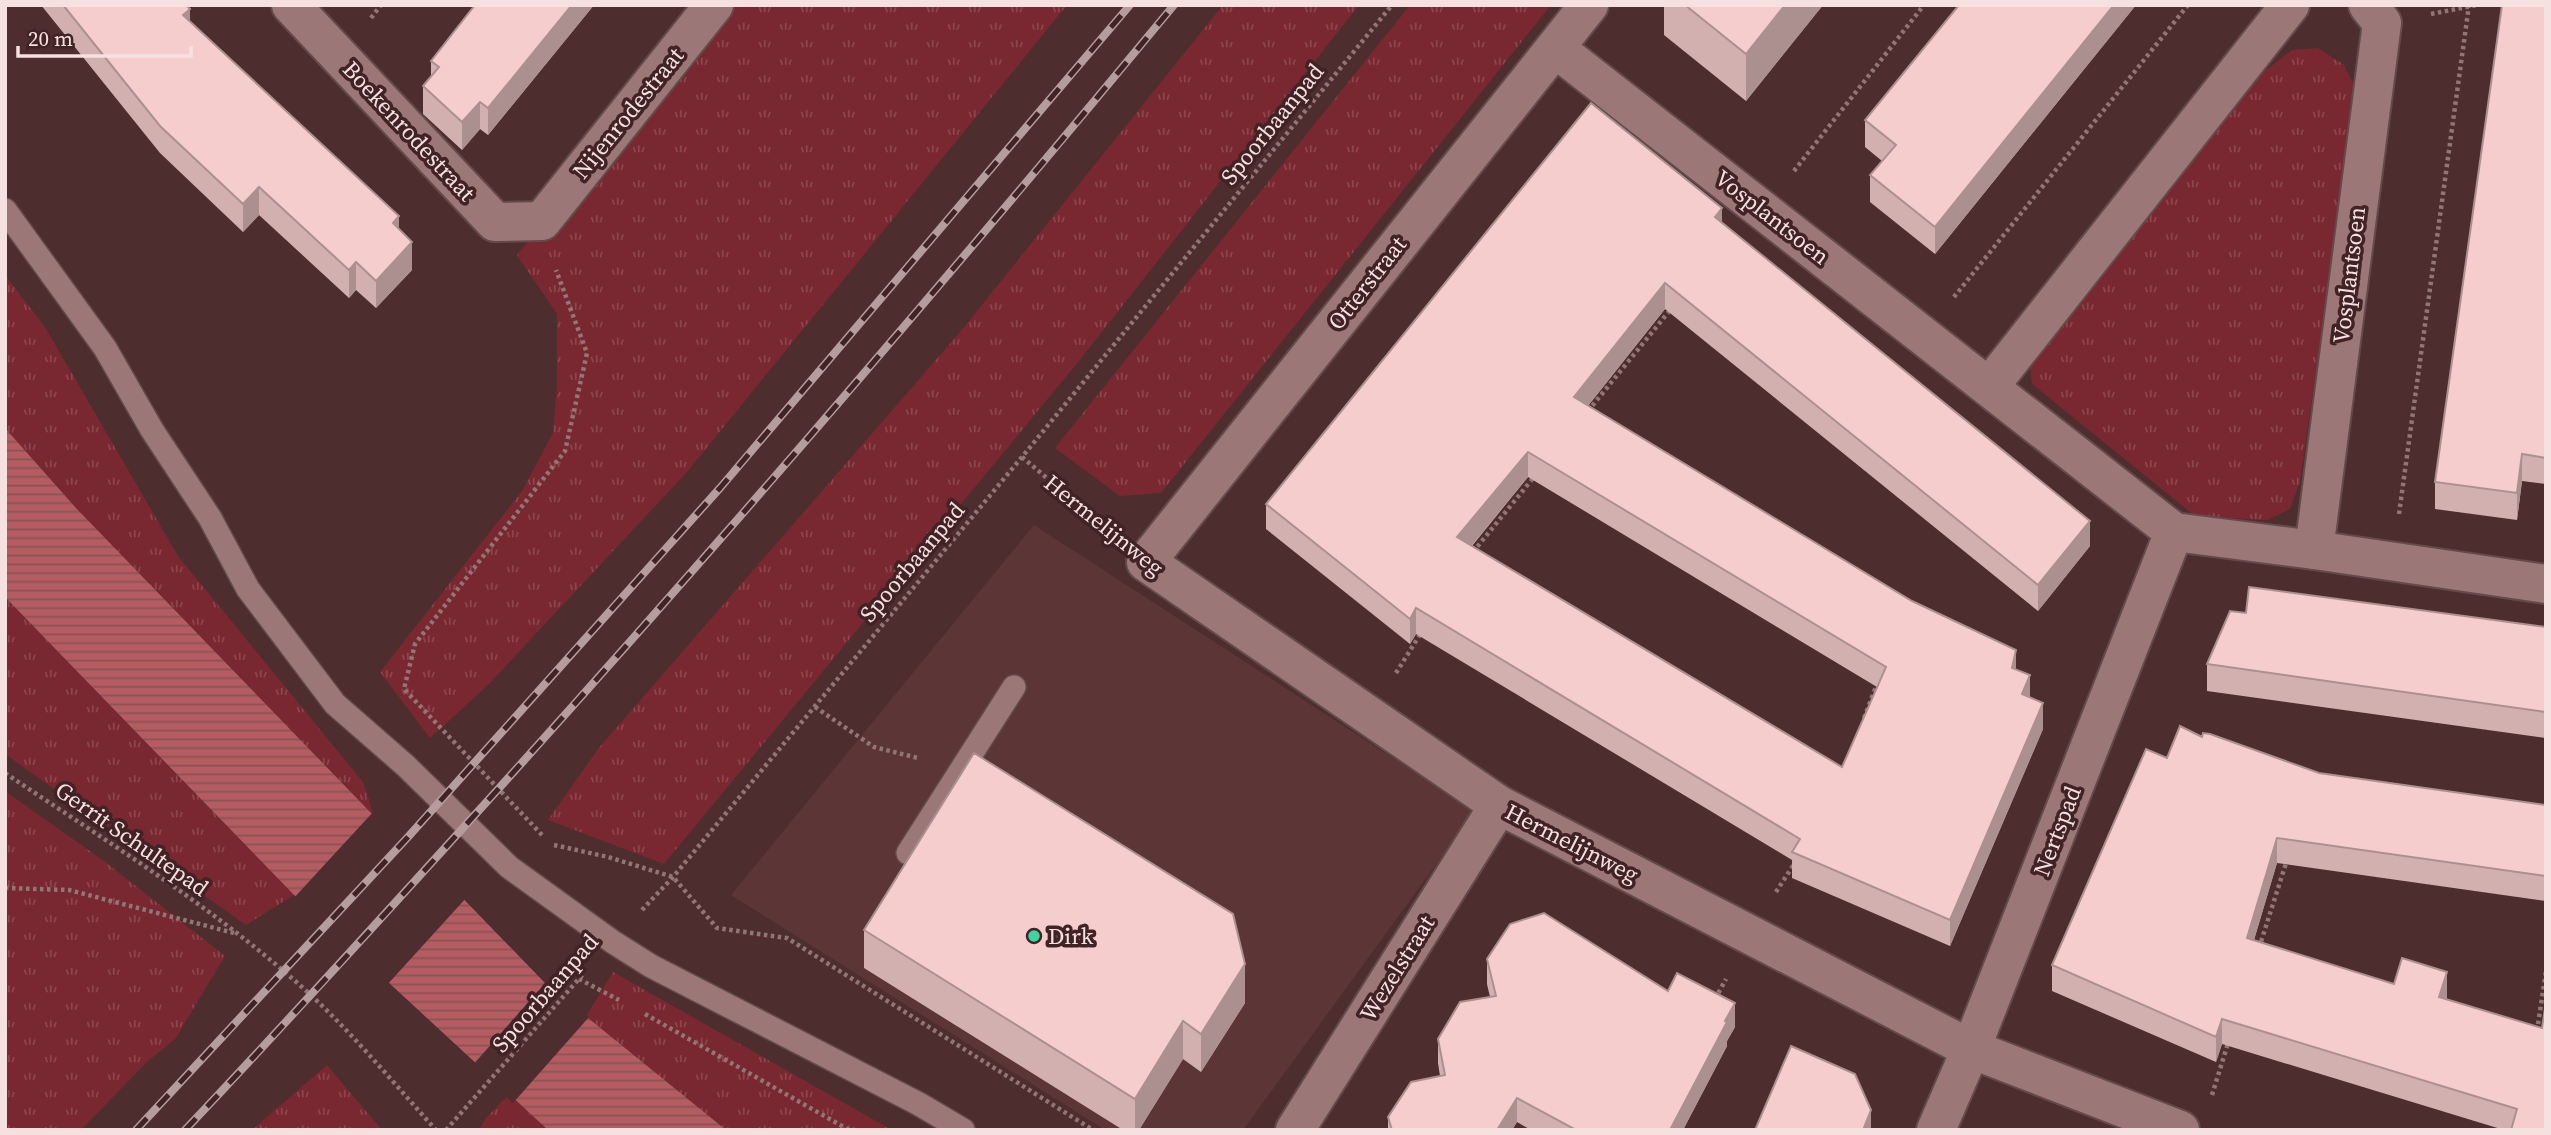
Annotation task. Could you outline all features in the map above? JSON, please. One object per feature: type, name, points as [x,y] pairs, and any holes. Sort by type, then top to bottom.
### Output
[{"type":"street","name":"Boekenrodestraat","points":[[291,5],[495,222],[533,222]]},
{"type":"street","name":"Nijenrodestraat","points":[[533,222],[714,5]]},
{"type":"street","name":"Otterstraat","points":[[1146,562],[1590,5]]},
{"type":"street","points":[[1989,387],[2290,5]]},
{"type":"street","name":"Vosplantsoen","points":[[2314,550],[2382,23],[2368,5]]},
{"type":"street","name":"Vosplantsoen","points":[[1555,48],[2174,532]]},
{"type":"street","points":[[2174,532],[2546,584]]},
{"type":"street","name":"Nertspad","points":[[1936,1130],[1971,1049],[2174,532]]},
{"type":"street","name":"Hermelijnweg","points":[[1146,562],[1499,805],[1971,1049],[2180,1130]]},
{"type":"street","name":"Wezelstraat","points":[[1295,1130],[1499,805]]},
{"type":"lane","points":[[5,210],[105,348],[152,430],[210,519],[248,589],[335,704],[405,766],[509,867],[612,942],[651,966],[919,1104],[963,1130]]},
{"type":"lane","points":[[908,853],[1014,687]]},
{"type":"path","name":"Spoorbaanpad","points":[[446,1130],[673,877],[1392,5]]},
{"type":"path","points":[[1763,211],[1924,5]]},
{"type":"path","points":[[1923,336],[2188,5]]},
{"type":"path","points":[[2392,563],[2469,5]]},
{"type":"path","points":[[533,222],[555,266],[587,354],[565,451],[415,644],[404,689],[551,845],[608,857],[673,877],[716,928],[787,938],[1093,1130]]},
{"type":"path","points":[[1580,421],[1677,302]]},
{"type":"path","name":"Hermelijnweg","points":[[1022,457],[1146,562]]},
{"type":"path","points":[[1469,557],[1536,474]]},
{"type":"path","points":[[1370,715],[1427,625]]},
{"type":"path","points":[[815,707],[873,747],[963,768]]},
{"type":"path","name":"Gerrit Schultepad","points":[[5,773],[238,934],[296,981],[436,1130]]},
{"type":"path","points":[[2259,948],[2287,858]]},
{"type":"path","name":"Gerrit Schultepad","points":[[5,888],[69,890],[238,934]]},
{"type":"path","points":[[2536,1039],[2546,971]]},
{"type":"path","points":[[579,979],[621,1001]]},
{"type":"path","points":[[633,1007],[849,1130]]},
{"type":"path","points":[[2209,1104],[2230,1039]]},
{"type":"shaded area","points":[[5,428],[76,508],[374,816],[449,884],[545,983],[726,1130],[548,1130],[294,895],[5,597]]},
{"type":"shaded area","points":[[1034,525],[1475,811],[1243,1130],[1105,1130],[731,895]]},
{"type":"green space","points":[[722,5],[1067,5],[687,472],[488,685],[430,738],[380,672],[522,491],[553,433],[557,383],[557,314],[517,255]]},
{"type":"green space","points":[[1223,5],[1359,5],[1079,361],[664,864],[548,820],[598,749],[961,331]]},
{"type":"green space","points":[[1410,5],[1551,5],[1161,493],[1120,496],[1055,448]]},
{"type":"green space","points":[[2318,48],[2344,65],[2356,89],[2300,482],[2290,509],[2267,520],[2195,516],[2032,384],[2030,366],[2262,73],[2292,50]]},
{"type":"green space","points":[[5,275],[45,327],[178,556],[363,782],[374,816],[76,508],[5,428]]},
{"type":"green space","points":[[5,597],[294,895],[246,925],[5,754]]},
{"type":"green space","points":[[5,791],[104,861],[225,956],[176,1038],[147,1062],[81,1130],[5,1130]]},
{"type":"green space","points":[[613,972],[892,1130],[726,1130],[585,1018]]},
{"type":"green space","points":[[327,1065],[382,1130],[252,1130]]},
{"type":"green space","points":[[509,1094],[548,1130],[479,1130],[485,1119]]},
{"type":"pier","points":[[374,811],[467,897],[386,986],[293,899]]},
{"type":"pier","points":[[547,981],[589,1017],[513,1103],[472,1066]]},
{"type":"building","points":[[63,5],[186,5],[190,9],[183,15],[399,216],[393,223],[412,242],[376,281],[356,262],[349,270],[259,187],[243,204],[160,126]]},
{"type":"building","points":[[475,5],[572,5],[488,108],[480,102],[462,122],[423,86],[439,67],[431,61]]},
{"type":"building","points":[[1685,5],[1785,5],[1746,54]]},
{"type":"building","points":[[1959,5],[2114,5],[1935,227],[1870,175],[1896,145],[1865,120]]},
{"type":"building","points":[[2502,5],[2546,5],[2546,458],[2522,454],[2517,493],[2435,482]]},
{"type":"building","points":[[1591,103],[1722,208],[1715,217],[2090,521],[2038,585],[1665,283],[1574,397],[1912,601],[2016,650],[2012,668],[2030,675],[2022,694],[2043,703],[1950,920],[1792,852],[1800,839],[1416,608],[1410,619],[1266,504]],"holes":[[[1528,452],[1886,667],[1842,767],[1457,537]]]},
{"type":"building","points":[[2249,587],[2546,627],[2546,712],[2207,664],[2230,611],[2246,613]]},
{"type":"building","points":[[2180,726],[2202,737],[2203,733],[2210,734],[2319,773],[2546,805],[2546,876],[2277,838],[2247,938],[2394,984],[2402,958],[2447,972],[2439,997],[2542,1028],[2546,1002],[2546,1130],[2511,1130],[2517,1109],[2222,1019],[2216,1037],[2052,965],[2146,749],[2167,758]]},
{"type":"building","points":[[974,753],[1233,914],[1245,964],[1201,1034],[1183,1021],[1135,1099],[864,930]]},
{"type":"building","points":[[1544,913],[1668,991],[1677,973],[1735,1003],[1670,1130],[1576,1130],[1517,1098],[1497,1130],[1392,1130],[1388,1117],[1411,1082],[1445,1075],[1438,1039],[1460,1002],[1496,996],[1487,959],[1510,924]]},
{"type":"building","points":[[1791,1046],[1855,1074],[1871,1110],[1863,1130],[1755,1130]]},
{"type":"railway","points":[[136,1130],[408,837],[720,488],[1130,5]]},
{"type":"railway","points":[[185,1130],[422,873],[672,594],[1009,203],[1174,5]]},
{"type":"place","name":"Dirk","points":[[1034,936]]}]
